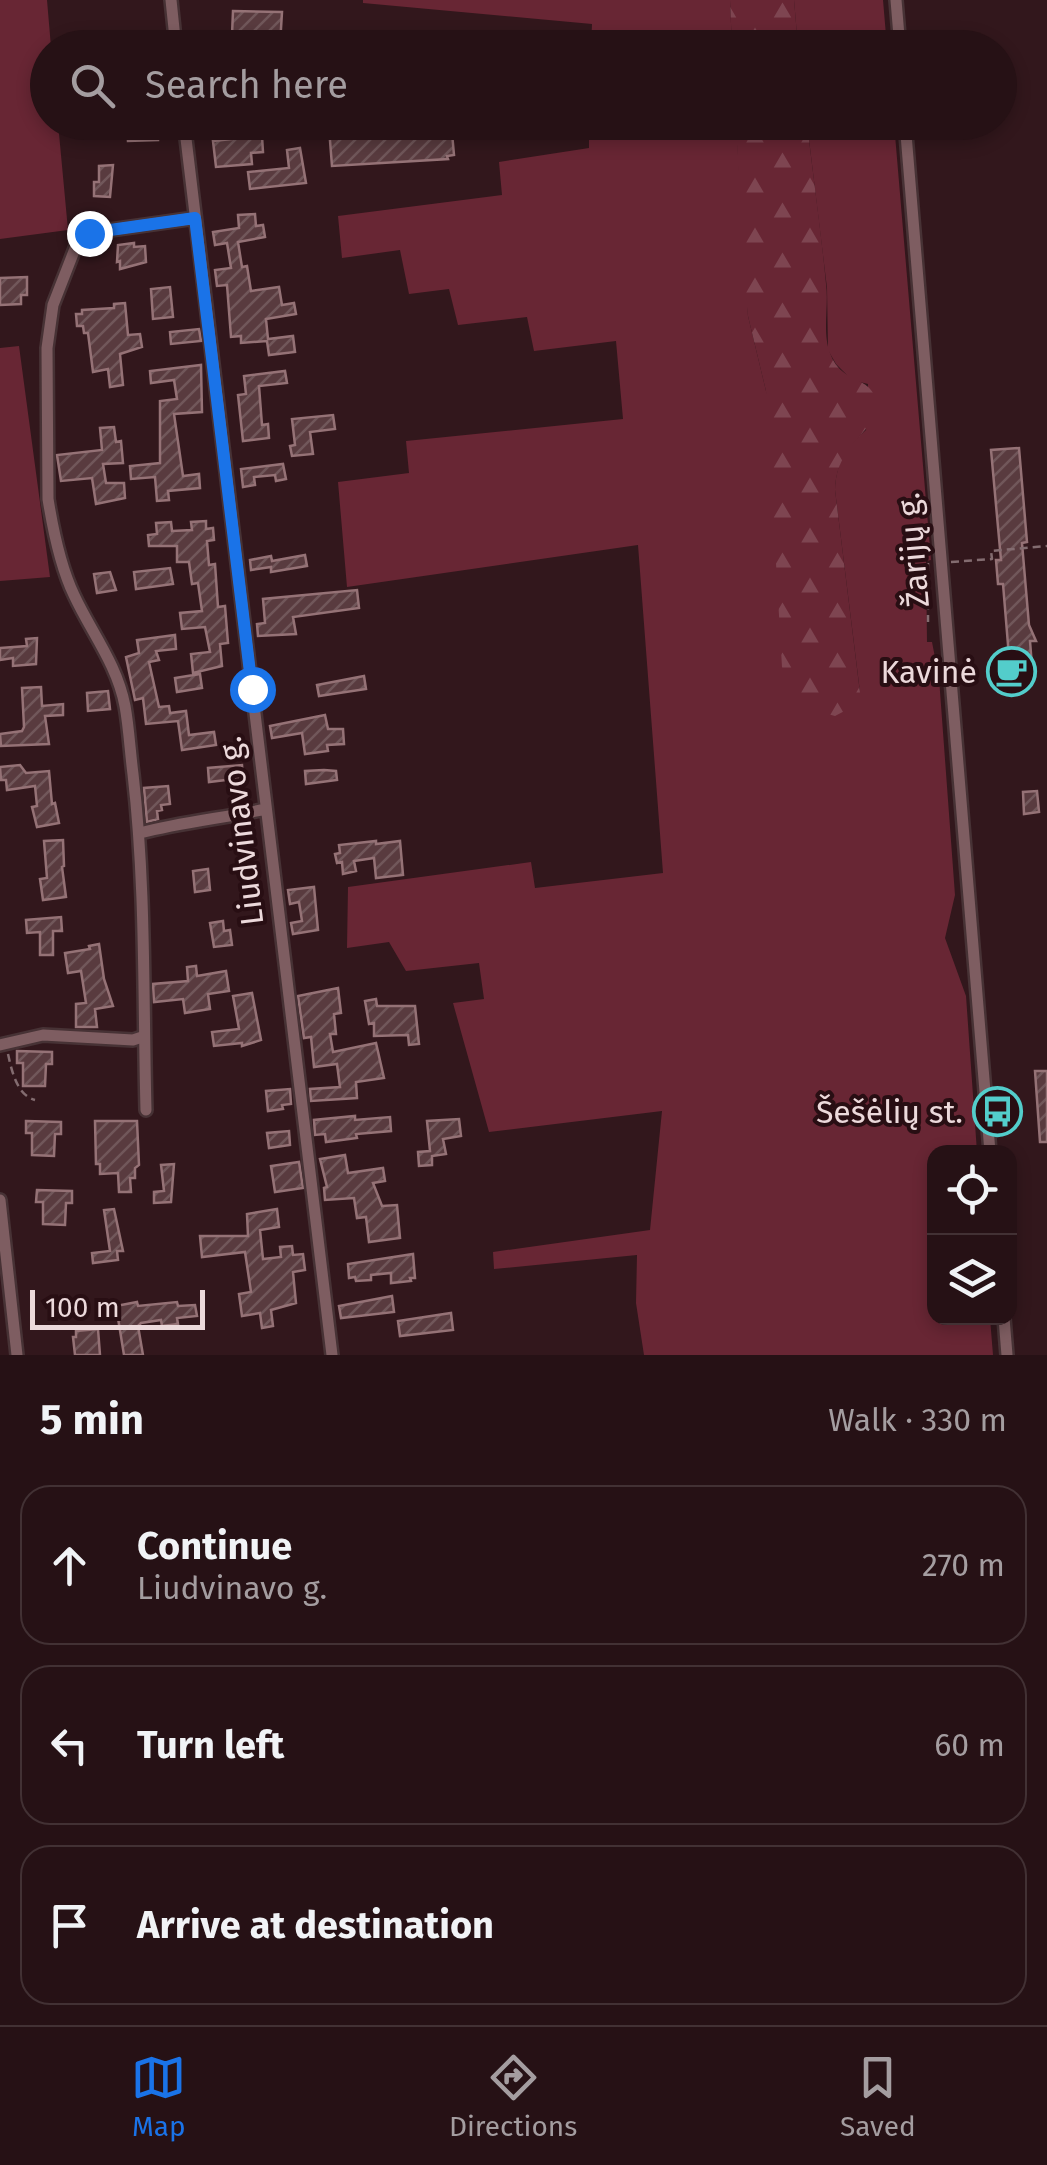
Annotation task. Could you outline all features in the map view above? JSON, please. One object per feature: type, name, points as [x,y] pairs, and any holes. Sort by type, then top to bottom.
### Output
[{"type":"street","points":[[172,0],[174,30]]},
{"type":"street","points":[[896,0],[898,30]]},
{"type":"street","name":"Liudvinavo g.","points":[[186,140],[332,1355]]},
{"type":"street","name":"Žarijų g.","points":[[907,140],[989,1145]]},
{"type":"street","points":[[146,1110],[140,833],[125,706],[106,652],[74,594],[51,518],[47,348],[54,305],[76,246],[89,233],[195,218]]},
{"type":"street","points":[[140,833],[266,809]]},
{"type":"street","points":[[3,1044],[42,1035],[133,1040],[142,1037]]},
{"type":"street","points":[[0,1200],[17,1355]]},
{"type":"street","points":[[1005,1325],[1007,1355]]},
{"type":"path","points":[[928,622],[928,563],[992,559],[991,550],[1047,546]]},
{"type":"path","points":[[3,1044],[17,1072],[18,1088],[24,1097],[35,1100]]},
{"type":"green space","points":[[0,0],[47,0],[50,30],[30,30],[30,140],[60,140],[68,230],[0,239]]},
{"type":"green space","points":[[730,0],[731,30],[592,30],[592,24],[363,3]]},
{"type":"green space","points":[[730,0],[794,0],[797,30],[731,30]]},
{"type":"green space","points":[[794,0],[883,0],[886,30],[797,30]]},
{"type":"green space","points":[[589,140],[737,140],[748,316],[766,391],[860,692],[835,490],[843,456],[866,430],[868,384],[852,380],[828,350],[827,288],[809,140],[895,140],[931,560],[926,561],[927,642],[932,642],[939,678],[955,895],[945,938],[966,996],[977,1145],[927,1145],[927,1325],[991,1325],[993,1355],[644,1355],[636,1303],[637,1255],[494,1269],[493,1252],[650,1230],[662,1111],[489,1132],[453,1003],[484,999],[479,963],[406,971],[389,942],[347,948],[348,887],[531,862],[535,888],[663,873],[638,545],[347,587],[338,482],[409,473],[406,441],[623,419],[616,341],[534,351],[527,317],[458,325],[449,289],[409,294],[400,250],[342,258],[338,216],[502,195],[499,162],[589,148]]},
{"type":"green space","points":[[737,140],[809,140],[830,353],[843,372],[872,391],[879,414],[849,448],[836,477],[860,693],[854,706],[835,716],[800,701],[782,667],[766,391],[748,316]]},
{"type":"green space","points":[[19,346],[50,577],[0,581],[0,348]]},
{"type":"building","points":[[233,11],[282,12],[281,30],[232,30]]},
{"type":"building","points":[[262,140],[263,152],[251,153],[252,164],[216,167],[213,141]]},
{"type":"building","points":[[330,140],[453,140],[454,155],[447,156],[448,159],[332,166]]},
{"type":"building","points":[[300,148],[306,183],[250,189],[248,172],[289,168],[287,150]]},
{"type":"building","points":[[113,165],[110,197],[94,196],[99,166]]},
{"type":"building","points":[[255,214],[256,226],[263,225],[265,237],[238,242],[242,267],[247,266],[251,291],[279,287],[282,305],[294,303],[296,314],[266,319],[268,339],[293,336],[295,352],[269,355],[267,341],[241,343],[241,336],[231,337],[227,285],[217,286],[215,270],[231,268],[227,243],[215,245],[213,232],[239,228],[238,215]]},
{"type":"building","points":[[134,243],[134,247],[145,246],[146,262],[120,269],[118,245]]},
{"type":"building","points":[[27,277],[27,295],[21,295],[21,304],[0,305],[0,278]]},
{"type":"building","points":[[170,287],[173,317],[153,319],[151,289]]},
{"type":"building","points":[[125,303],[128,335],[140,334],[142,347],[120,354],[123,385],[110,387],[108,369],[93,372],[88,333],[84,333],[83,326],[77,326],[76,314]]},
{"type":"building","points":[[199,329],[201,341],[171,344],[170,332]]},
{"type":"building","points":[[201,365],[202,412],[174,414],[183,476],[199,474],[200,488],[168,491],[169,500],[157,501],[155,477],[131,479],[130,466],[160,463],[160,401],[177,399],[174,380],[151,383],[150,371]]},
{"type":"building","points":[[285,371],[287,383],[259,386],[262,425],[268,424],[269,438],[243,441],[238,395],[246,394],[244,376]]},
{"type":"building","points":[[333,415],[335,429],[310,432],[313,454],[292,456],[292,419]]},
{"type":"building","points":[[114,427],[116,442],[121,441],[123,463],[103,464],[106,483],[124,483],[125,498],[96,504],[92,478],[61,481],[57,455],[102,450],[100,428]]},
{"type":"building","points":[[1019,448],[1029,625],[1036,641],[1030,641],[1033,679],[1011,681],[1003,584],[998,584],[996,560],[1001,560],[991,450]]},
{"type":"building","points":[[283,464],[286,479],[276,481],[275,475],[254,477],[255,485],[243,487],[241,469]]},
{"type":"building","points":[[206,521],[206,529],[213,528],[214,540],[207,541],[209,565],[215,564],[218,607],[225,606],[228,643],[220,644],[222,666],[193,673],[191,654],[210,652],[205,627],[182,629],[180,613],[202,611],[198,583],[192,584],[189,562],[177,562],[177,546],[149,546],[148,535],[157,534],[156,523],[171,522],[172,531],[192,530],[191,522]]},
{"type":"building","points":[[305,555],[307,566],[271,572],[271,567],[251,570],[250,560]]},
{"type":"building","points":[[170,568],[173,584],[136,589],[134,572]]},
{"type":"building","points":[[110,572],[116,590],[97,593],[94,574]]},
{"type":"building","points":[[357,590],[359,608],[293,617],[296,634],[258,636],[257,624],[265,623],[263,599]]},
{"type":"building","points":[[175,635],[176,649],[156,651],[159,660],[149,662],[159,707],[169,706],[170,713],[186,711],[189,735],[214,732],[216,745],[182,750],[178,721],[146,724],[143,698],[135,700],[126,657],[139,653],[137,640]]},
{"type":"building","points":[[37,638],[36,664],[13,666],[13,658],[0,660],[0,648],[27,646],[26,639]]},
{"type":"building","points":[[200,674],[202,688],[177,692],[175,678]]},
{"type":"building","points":[[364,676],[366,689],[319,696],[317,685]]},
{"type":"building","points":[[41,687],[42,706],[63,704],[63,715],[45,716],[49,744],[1,746],[0,734],[22,731],[24,727],[22,688]]},
{"type":"building","points":[[108,691],[110,709],[88,711],[87,693]]},
{"type":"building","points":[[325,715],[328,729],[343,729],[344,744],[327,745],[328,751],[305,754],[302,733],[272,738],[270,726]]},
{"type":"building","points":[[20,765],[26,773],[49,771],[52,804],[55,803],[59,823],[37,827],[32,807],[37,806],[35,786],[7,790],[0,767]]},
{"type":"building","points":[[242,765],[243,778],[209,782],[208,768]]},
{"type":"building","points":[[305,771],[336,771],[337,780],[306,784]]},
{"type":"building","points":[[168,786],[170,804],[161,805],[158,819],[147,822],[144,788]]},
{"type":"building","points":[[1037,791],[1039,812],[1024,814],[1023,792]]},
{"type":"building","points":[[63,840],[66,897],[43,900],[40,879],[47,878],[44,841]]},
{"type":"building","points":[[400,841],[403,875],[376,878],[374,858],[354,861],[356,871],[343,874],[342,862],[337,863],[335,854],[340,853],[339,845]]},
{"type":"building","points":[[208,869],[210,890],[195,892],[193,871]]},
{"type":"building","points":[[314,887],[318,930],[293,934],[291,923],[302,921],[299,902],[290,904],[288,890]]},
{"type":"building","points":[[61,917],[62,931],[53,931],[53,955],[40,955],[40,932],[27,933],[26,920]]},
{"type":"building","points":[[223,921],[224,931],[230,930],[232,945],[214,947],[210,923]]},
{"type":"building","points":[[99,944],[113,1006],[95,1009],[97,1027],[76,1027],[76,1004],[86,1003],[81,971],[68,973],[65,953]]},
{"type":"building","points":[[196,966],[197,976],[226,971],[229,991],[208,994],[210,1009],[185,1013],[183,999],[154,1002],[153,984],[188,981],[187,967]]},
{"type":"building","points":[[338,988],[341,1013],[334,1014],[336,1034],[330,1034],[333,1052],[376,1043],[384,1078],[356,1082],[357,1098],[311,1101],[310,1089],[340,1087],[337,1064],[314,1067],[311,1037],[304,1038],[298,996]]},
{"type":"building","points":[[252,993],[261,1040],[242,1046],[214,1046],[212,1032],[239,1029],[233,996]]},
{"type":"building","points":[[376,999],[377,1006],[415,1006],[419,1044],[409,1045],[408,1035],[374,1036],[374,1023],[369,1024],[365,1001]]},
{"type":"building","points":[[17,1051],[52,1052],[52,1064],[46,1064],[45,1086],[23,1086],[23,1063],[17,1063]]},
{"type":"building","points":[[1035,1071],[1047,1071],[1047,1142],[1040,1142]]},
{"type":"building","points":[[290,1089],[291,1104],[268,1111],[266,1091]]},
{"type":"building","points":[[355,1116],[355,1120],[390,1117],[391,1131],[326,1142],[325,1134],[315,1135],[314,1120]]},
{"type":"building","points":[[459,1119],[461,1136],[443,1139],[446,1154],[432,1156],[432,1165],[419,1166],[418,1152],[430,1151],[427,1121]]},
{"type":"building","points":[[26,1121],[61,1122],[61,1134],[55,1134],[54,1156],[32,1155],[32,1133],[26,1133]]},
{"type":"building","points":[[95,1121],[137,1121],[139,1165],[135,1178],[130,1178],[131,1192],[119,1192],[118,1173],[100,1174],[100,1164],[96,1164]]},
{"type":"building","points":[[289,1131],[290,1145],[269,1148],[267,1133]]},
{"type":"building","points":[[345,1155],[348,1173],[383,1168],[385,1181],[373,1183],[382,1206],[397,1205],[400,1238],[369,1242],[366,1217],[357,1218],[354,1198],[325,1200],[327,1187],[320,1159]]},
{"type":"building","points":[[299,1162],[303,1188],[275,1192],[271,1166]]},
{"type":"building","points":[[174,1164],[171,1202],[154,1203],[154,1192],[164,1191],[161,1165]]},
{"type":"building","points":[[37,1190],[72,1191],[72,1203],[66,1203],[65,1225],[43,1224],[43,1202],[36,1202]]},
{"type":"building","points":[[114,1209],[123,1251],[117,1251],[118,1260],[93,1263],[92,1253],[110,1251],[104,1210]]},
{"type":"building","points":[[277,1209],[279,1227],[260,1230],[263,1259],[281,1257],[280,1247],[292,1246],[293,1255],[303,1254],[305,1270],[293,1272],[296,1303],[271,1310],[273,1326],[262,1328],[260,1313],[242,1316],[239,1294],[251,1292],[245,1252],[202,1257],[200,1236],[248,1236],[247,1214]]},
{"type":"building","points":[[413,1254],[415,1278],[411,1281],[391,1283],[391,1273],[371,1275],[371,1280],[349,1278],[348,1264]]},
{"type":"building","points":[[392,1296],[394,1312],[341,1318],[339,1306]]},
{"type":"building","points":[[137,1302],[138,1306],[177,1302],[178,1306],[195,1305],[197,1316],[177,1318],[178,1324],[162,1326],[161,1320],[141,1323],[138,1326],[143,1355],[124,1355],[116,1306]]},
{"type":"building","points":[[451,1313],[453,1330],[400,1336],[398,1321]]},
{"type":"building","points":[[98,1329],[100,1355],[75,1355],[76,1331]]},
{"type":"place","name":"Kavinė","points":[[1012,672]]},
{"type":"place","name":"Šešėlių st.","points":[[998,1112]]},
{"type":"route","points":[[89,233],[195,218],[252,689]]}]
